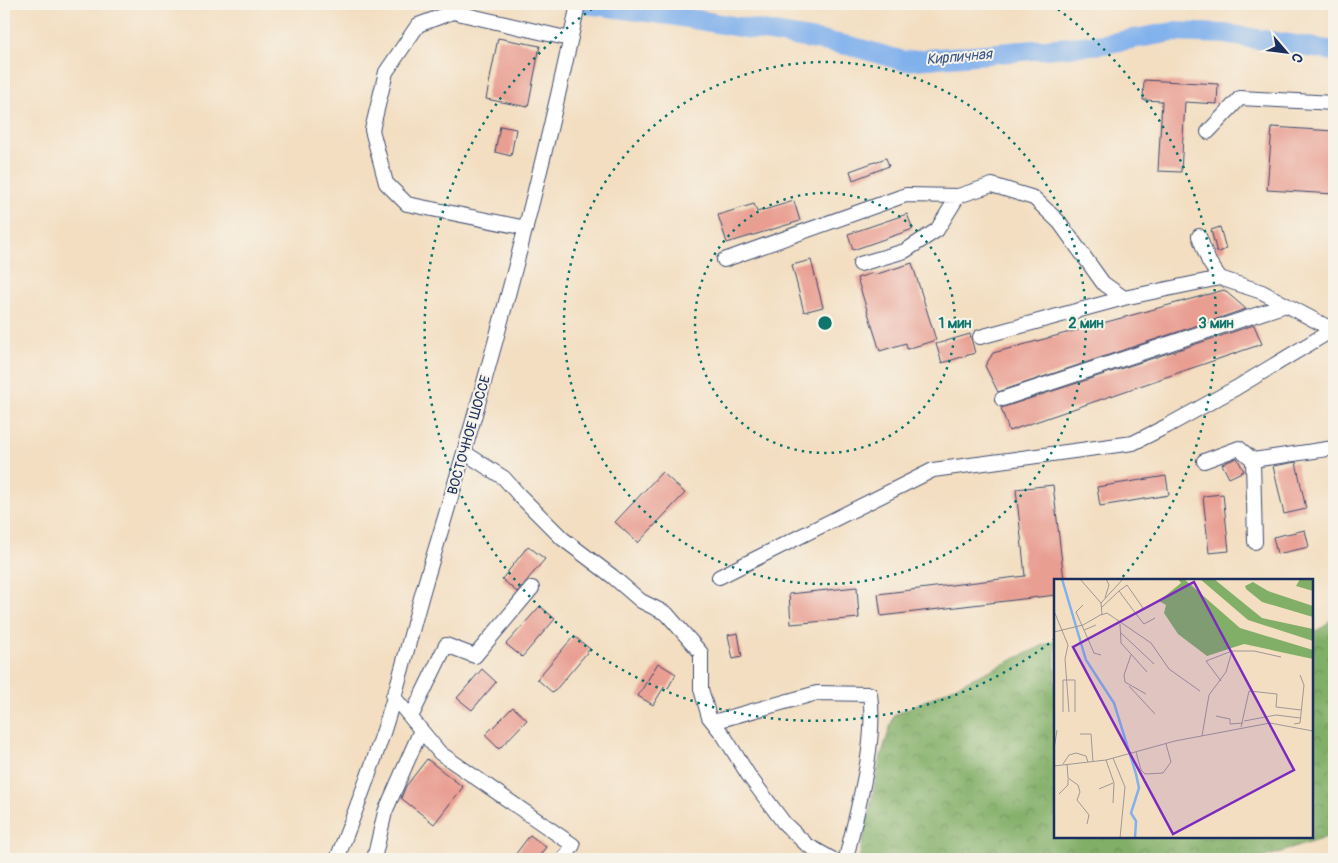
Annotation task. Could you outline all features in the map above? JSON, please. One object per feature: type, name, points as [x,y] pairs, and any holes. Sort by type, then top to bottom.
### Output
[{"type":"street","name":"ВОСТОЧНОЕ ШОССЕ","points":[[337,859],[380,741],[465,453],[512,286],[547,145],[578,4]]},
{"type":"street","points":[[526,228],[407,204],[386,184],[372,130],[386,72],[418,25],[453,12],[570,39]]},
{"type":"street","points":[[1208,132],[1240,98],[1334,103]]},
{"type":"street","points":[[724,260],[906,195],[958,196],[992,185],[1034,198],[1060,223],[1103,282],[1124,298]]},
{"type":"street","points":[[860,264],[905,251],[937,230],[958,196]]},
{"type":"street","points":[[1199,236],[1209,262],[1220,278]]},
{"type":"street","points":[[980,337],[1124,298],[1220,278],[1262,292],[1333,330]]},
{"type":"street","points":[[1002,399],[1286,305]]},
{"type":"street","points":[[719,577],[933,470],[1133,443],[1236,388],[1333,330]]},
{"type":"street","points":[[1204,461],[1240,448],[1254,460],[1255,542]]},
{"type":"street","points":[[1254,460],[1334,448]]},
{"type":"street","points":[[465,453],[504,478],[563,539],[612,576],[641,601],[667,614],[701,653],[702,689],[709,717],[784,823],[807,845],[832,859]]},
{"type":"street","points":[[411,717],[446,645],[475,656],[532,588]]},
{"type":"street","points":[[713,722],[817,692],[870,694],[871,736],[858,808],[846,859]]},
{"type":"street","points":[[393,696],[440,753],[573,845],[564,859]]},
{"type":"street","points":[[374,859],[385,812],[421,730]]},
{"type":"green space","points":[[1334,616],[1334,835],[1259,859],[859,859],[881,756],[894,715],[1054,640],[1054,838],[1313,838],[1313,632],[1325,626]]},
{"type":"building","points":[[498,38],[540,46],[528,107],[486,99]]},
{"type":"building","points":[[1144,80],[1218,84],[1217,104],[1185,102],[1181,172],[1158,171],[1162,101],[1143,100]]},
{"type":"building","points":[[500,126],[516,129],[511,156],[495,152]]},
{"type":"building","points":[[1272,127],[1334,131],[1334,194],[1267,190]]},
{"type":"building","points":[[886,158],[889,166],[853,180],[850,171]]},
{"type":"building","points":[[794,201],[800,221],[727,243],[718,215],[754,204],[757,212]]},
{"type":"building","points":[[907,214],[913,229],[853,250],[848,234]]},
{"type":"building","points":[[1220,227],[1226,249],[1217,253],[1211,230]]},
{"type":"building","points":[[811,260],[823,307],[804,312],[792,265]]},
{"type":"building","points":[[912,263],[936,340],[907,349],[906,343],[880,351],[857,278],[873,273],[874,275]]},
{"type":"building","points":[[1224,290],[1246,309],[998,392],[985,366],[993,353]]},
{"type":"building","points":[[1254,325],[1262,344],[1009,431],[1001,408]]},
{"type":"building","points":[[970,334],[975,353],[942,363],[936,344]]},
{"type":"building","points":[[1237,458],[1244,471],[1229,478],[1222,464]]},
{"type":"building","points":[[1296,462],[1306,509],[1284,514],[1273,466]]},
{"type":"building","points":[[662,472],[685,493],[638,543],[615,522]]},
{"type":"building","points":[[1166,476],[1169,495],[1100,506],[1097,487]]},
{"type":"building","points":[[1053,485],[1064,579],[1054,579],[1054,595],[881,616],[878,594],[1025,576],[1016,489]]},
{"type":"building","points":[[1223,494],[1229,551],[1209,553],[1203,496]]},
{"type":"building","points":[[1305,530],[1309,547],[1277,554],[1273,537]]},
{"type":"building","points":[[528,546],[545,559],[517,592],[502,579]]},
{"type":"building","points":[[857,587],[859,618],[791,624],[789,594]]},
{"type":"building","points":[[540,606],[555,619],[522,657],[506,644]]},
{"type":"building","points":[[738,633],[742,657],[733,659],[728,635]]},
{"type":"building","points":[[574,636],[590,649],[553,693],[537,679]]},
{"type":"building","points":[[658,663],[676,674],[668,688],[664,687],[653,705],[638,696]]},
{"type":"building","points":[[482,669],[496,682],[472,710],[457,698]]},
{"type":"building","points":[[513,707],[527,720],[499,749],[485,735]]},
{"type":"building","points":[[427,759],[463,787],[434,824],[401,798],[406,786]]},
{"type":"building","points":[[530,835],[546,847],[537,859],[512,859]]},
{"type":"waterway","name":"Кирпичная","points":[[586,4],[669,15],[851,46],[904,61],[1104,44],[1173,32],[1225,34],[1334,51]]}]
